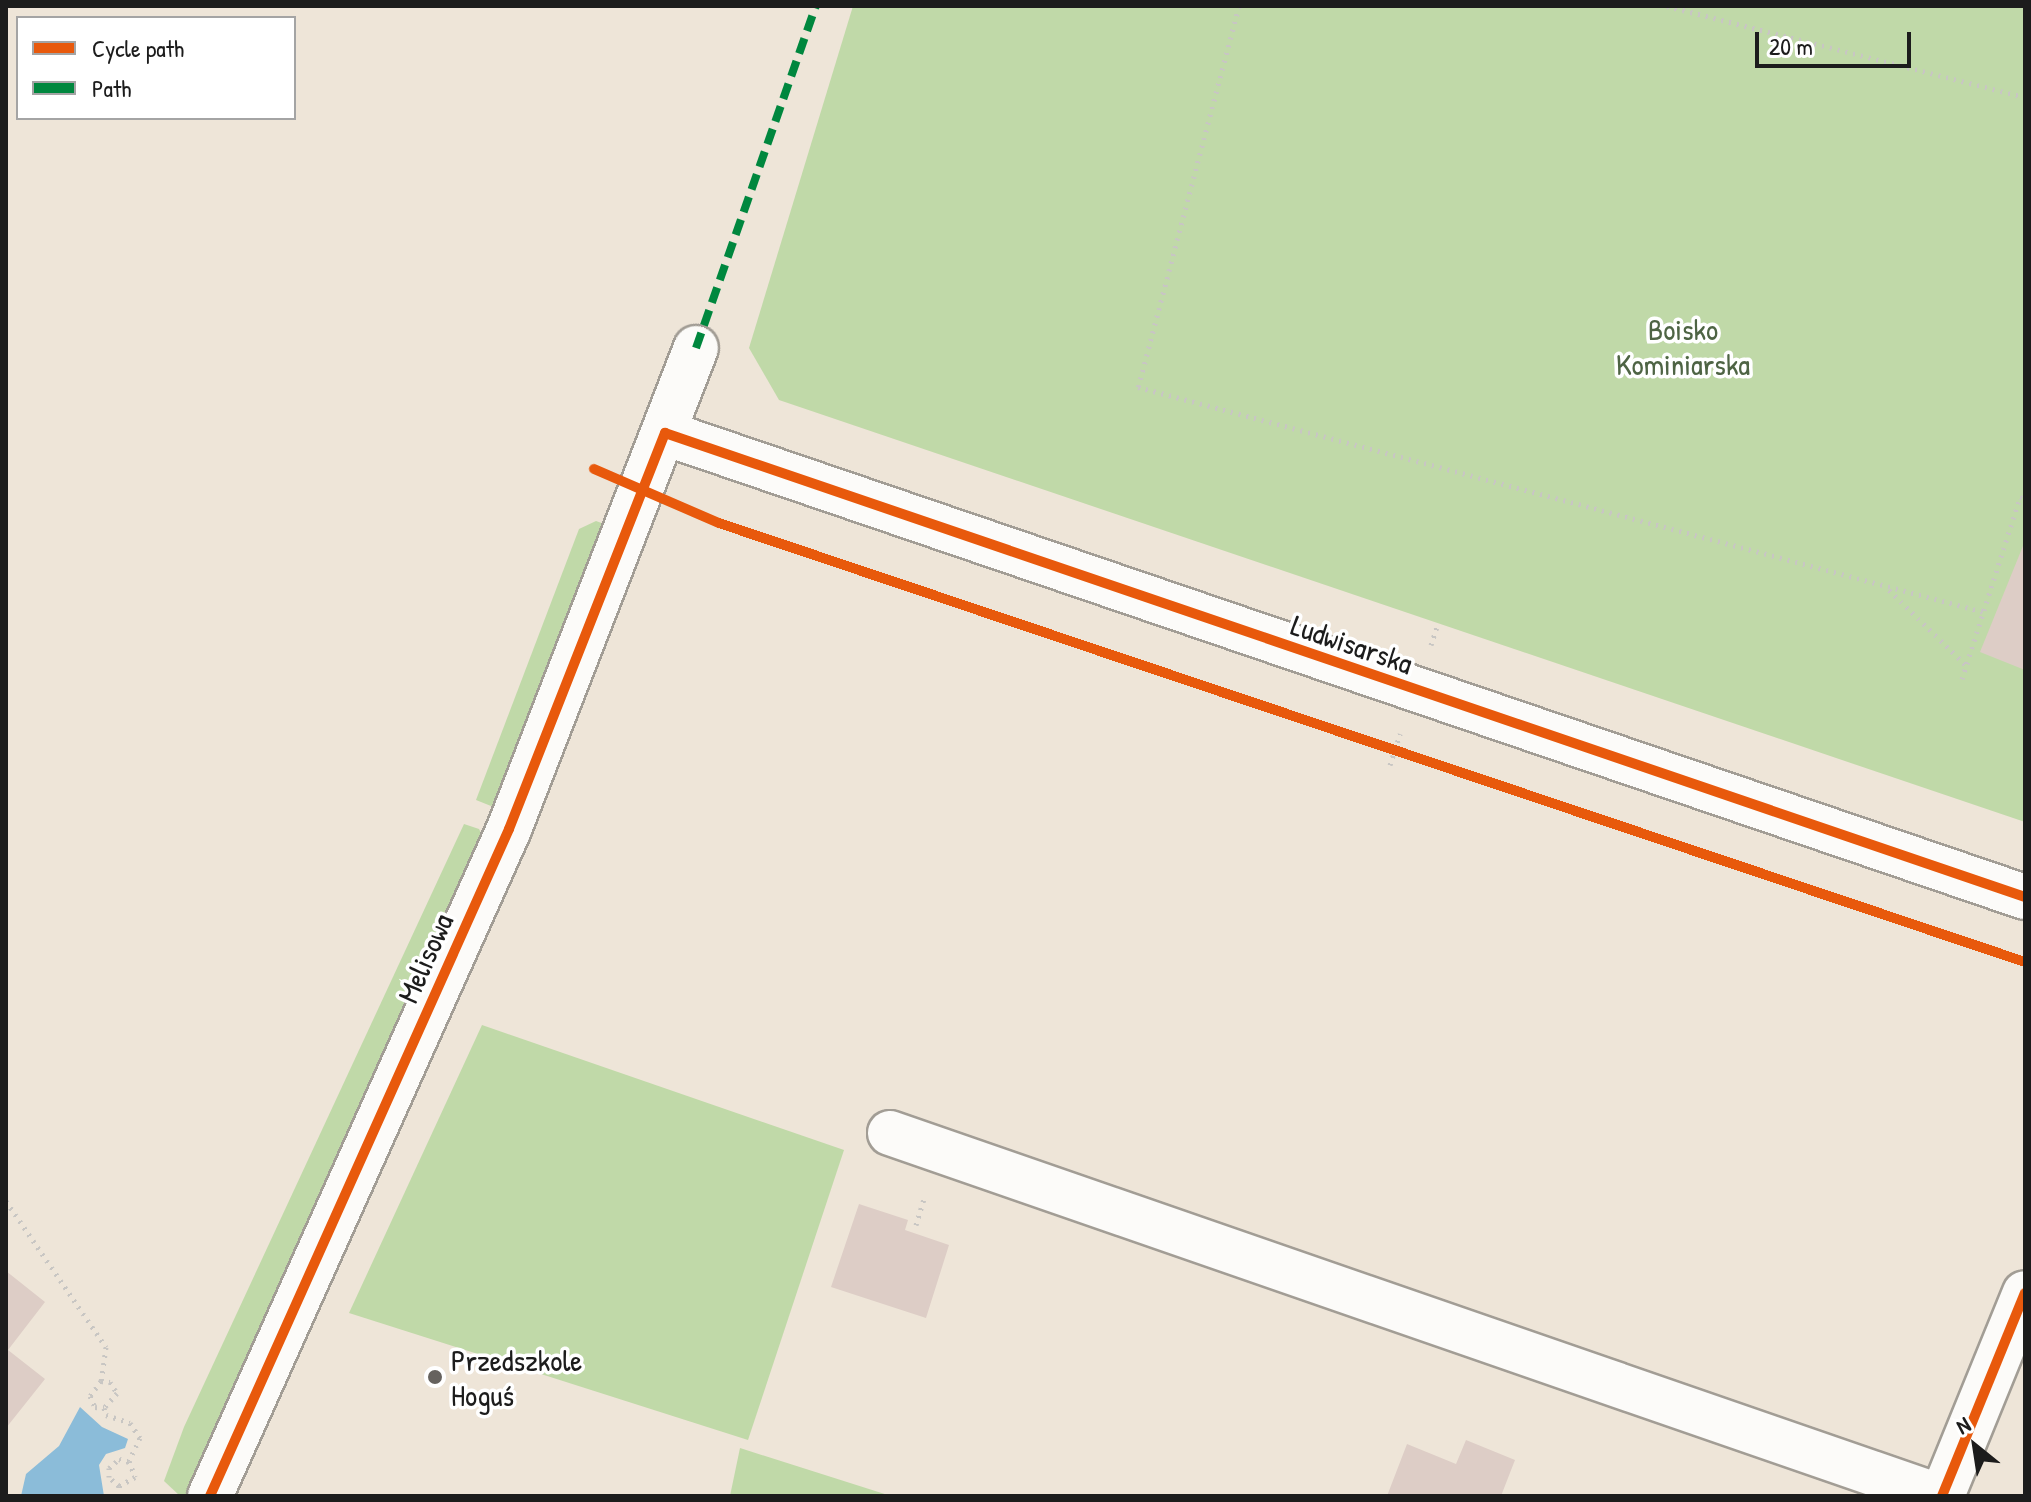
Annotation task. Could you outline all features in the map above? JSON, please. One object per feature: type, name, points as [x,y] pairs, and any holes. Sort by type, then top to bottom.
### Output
[{"type":"street","name":"Melisowa","points":[[210,1496],[509,829],[696,348]]},
{"type":"street","name":"Ludwisarska","points":[[665,433],[2025,897]]},
{"type":"street","points":[[890,1133],[1940,1496],[2025,1293]]},
{"type":"path","points":[[1239,6],[1138,387],[1888,589],[1984,612]]},
{"type":"path","points":[[1667,6],[2025,97]]},
{"type":"path","points":[[1962,679],[2020,497],[2025,499]]},
{"type":"path","points":[[1888,589],[1967,666]]},
{"type":"path","points":[[1379,745],[1409,755]]},
{"type":"path","points":[[6,1201],[106,1347],[101,1381],[90,1396],[95,1407],[104,1408]]},
{"type":"path","points":[[101,1381],[110,1382],[117,1393],[104,1408]]},
{"type":"path","points":[[104,1408],[110,1419],[130,1423],[138,1433],[139,1446],[130,1462],[135,1477],[119,1486]]},
{"type":"path","points":[[119,1496],[119,1486],[109,1477],[109,1468],[119,1459],[130,1462]]},
{"type":"green space","name":"Boisko Kominiarska","points":[[853,6],[2025,6],[2025,822],[779,400],[749,348]]},
{"type":"green space","points":[[596,521],[610,526],[505,801],[491,806],[476,800],[579,529]]},
{"type":"green space","points":[[464,824],[479,829],[486,843],[187,1496],[180,1496],[164,1481],[184,1427]]},
{"type":"green space","points":[[482,1025],[844,1150],[748,1440],[349,1313]]},
{"type":"green space","points":[[740,1448],[891,1496],[730,1496]]},
{"type":"water","points":[[80,1407],[102,1427],[128,1439],[125,1448],[106,1454],[99,1465],[104,1496],[21,1496],[26,1474],[59,1446]]},
{"type":"building","points":[[2025,541],[2025,670],[1980,652]]},
{"type":"building","points":[[859,1204],[908,1220],[905,1230],[949,1245],[926,1318],[831,1287]]},
{"type":"building","points":[[6,1271],[45,1302],[8,1350],[45,1379],[6,1428]]},
{"type":"building","points":[[1466,1440],[1515,1460],[1501,1496],[1387,1496],[1407,1444],[1456,1464]]},
{"type":"marked path","points":[[696,348],[816,6]]},
{"type":"cycle path","points":[[210,1496],[509,829],[665,433],[2025,897]]},
{"type":"cycle path","points":[[594,469],[719,523],[2025,962]]},
{"type":"cycle path","points":[[1942,1496],[2025,1293]]},
{"type":"place","name":"Przedszkole Hoguś","points":[[435,1377]]}]
